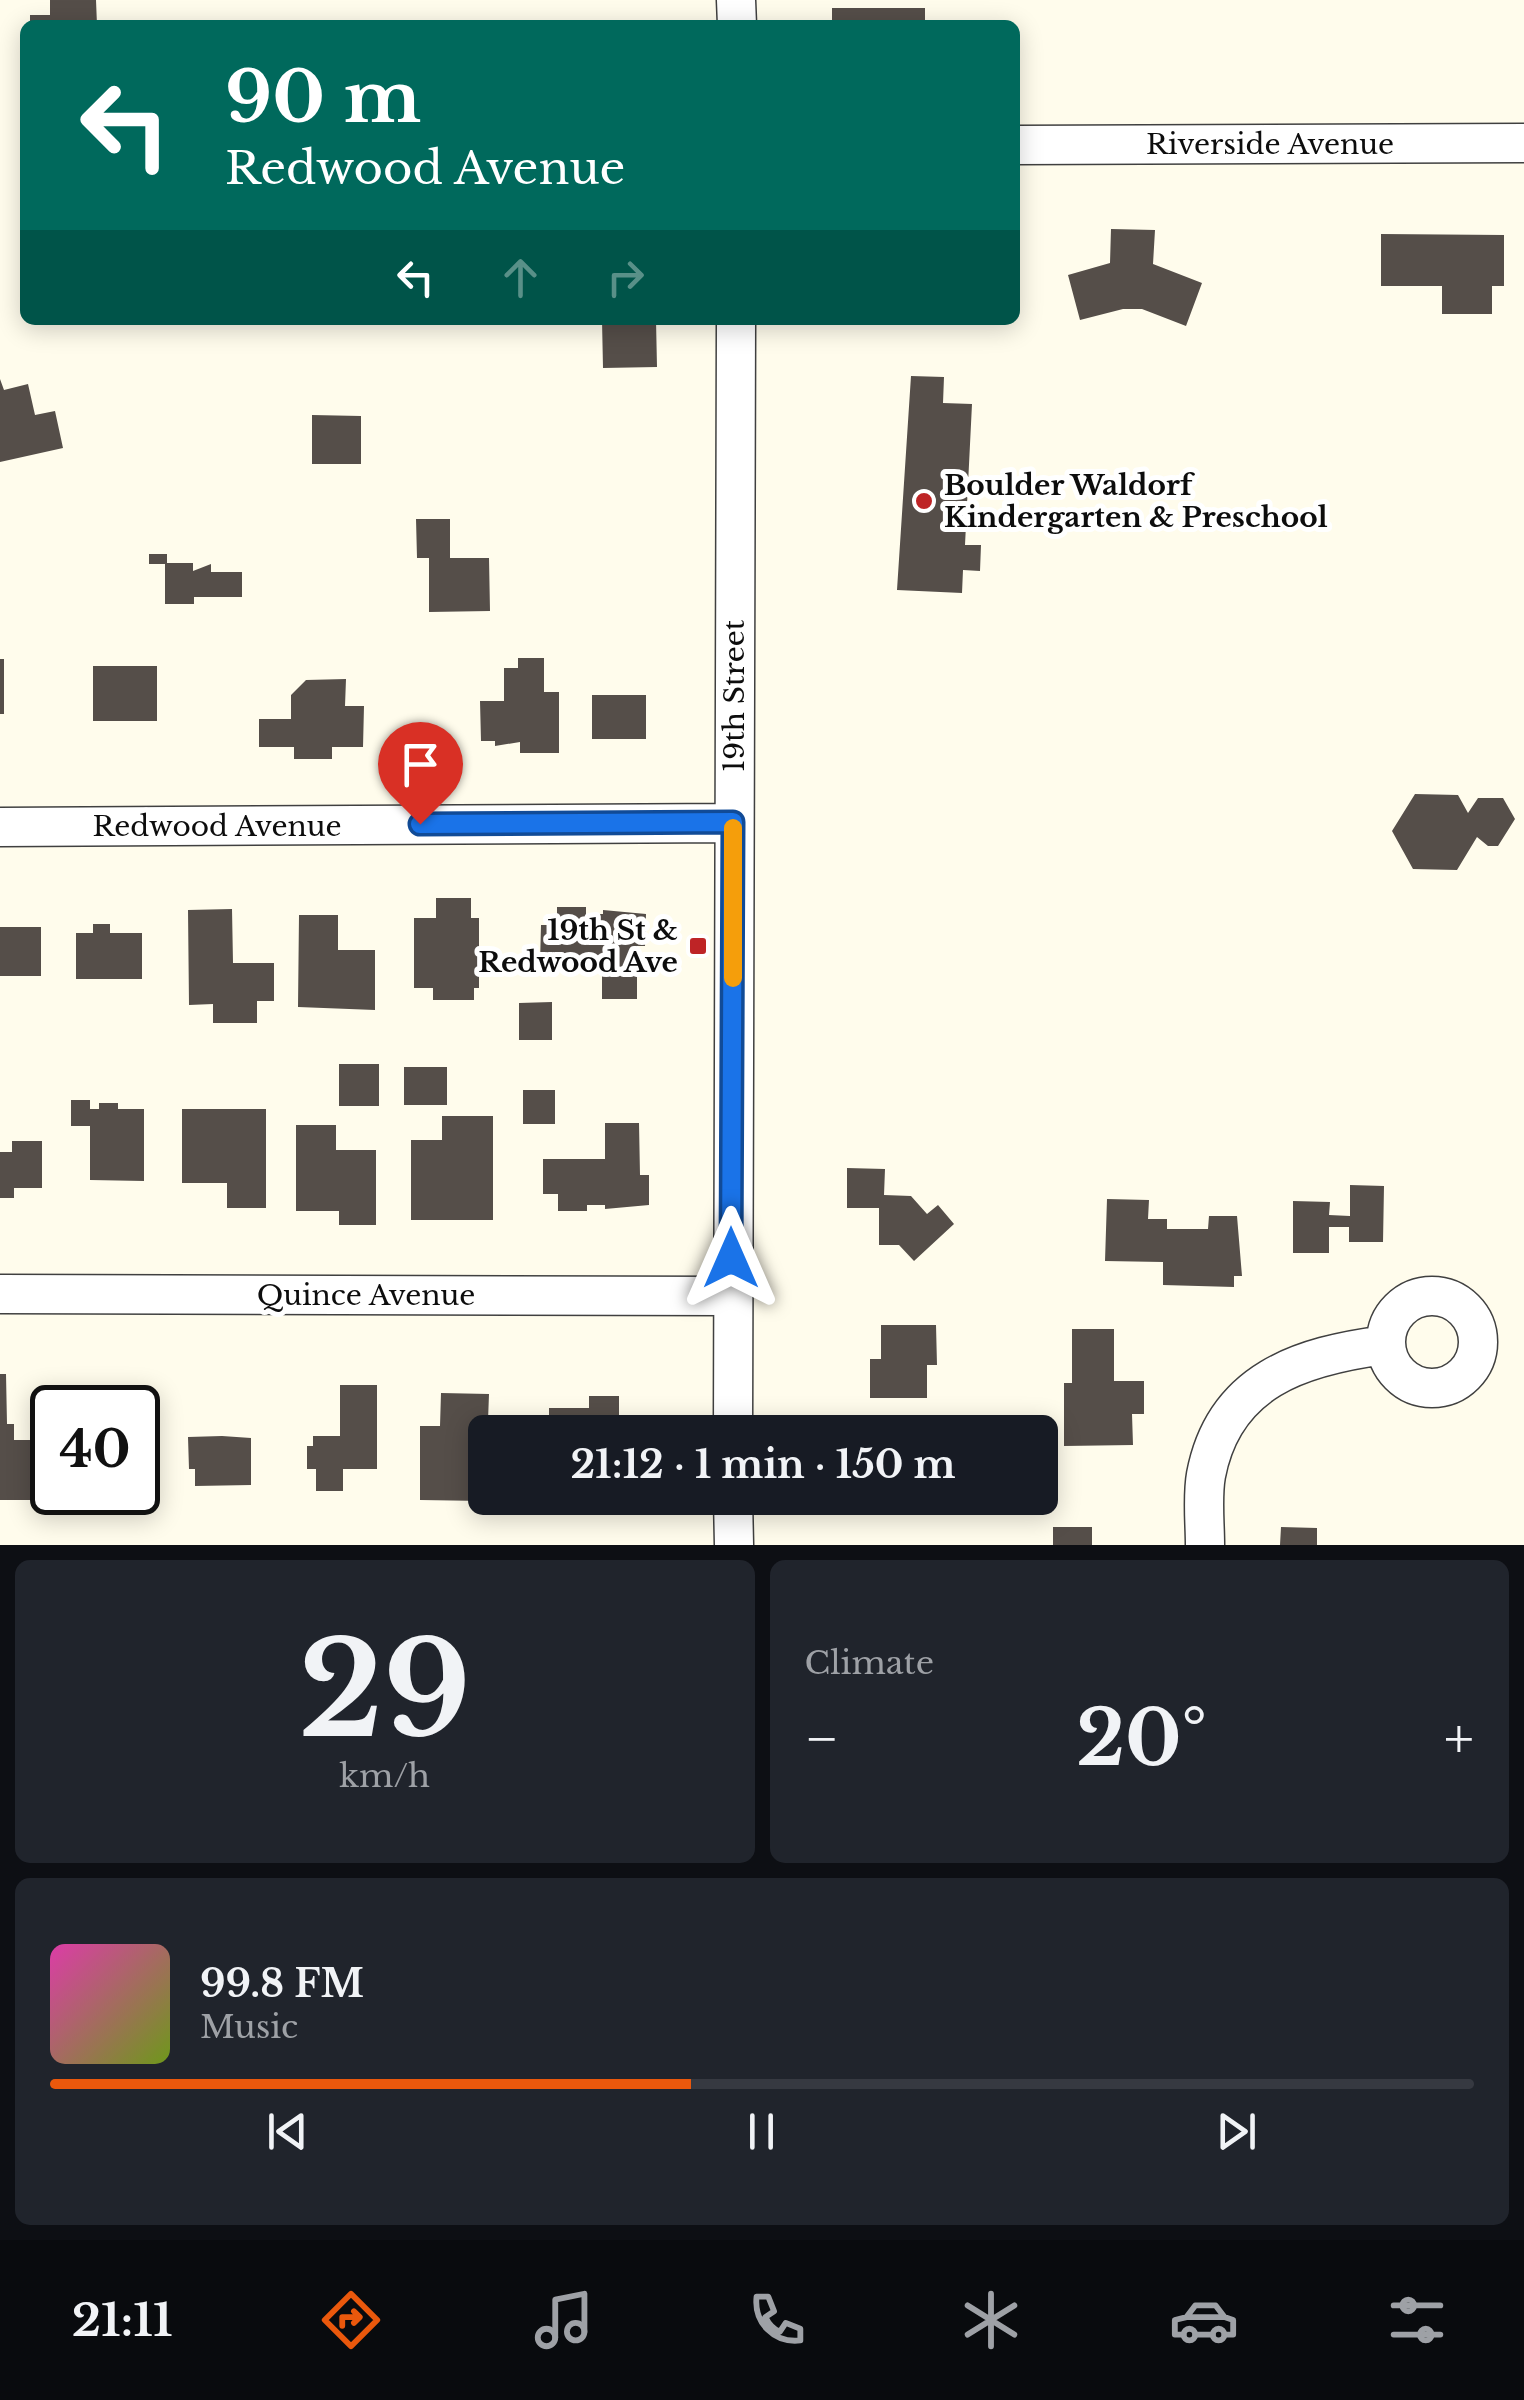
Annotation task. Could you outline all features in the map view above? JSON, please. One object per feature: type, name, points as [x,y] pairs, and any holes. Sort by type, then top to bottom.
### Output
[{"type":"street","name":"Riverside Avenue","points":[[1020,145],[1524,143]]},
{"type":"street","name":"19th Street","points":[[732,1415],[736,325]]},
{"type":"street","name":"Redwood Avenue","points":[[0,827],[733,822]]},
{"type":"street","name":"Quince Avenue","points":[[0,1294],[731,1296]]},
{"type":"street","points":[[1205,1545],[1205,1477],[1222,1430],[1248,1394],[1282,1369],[1328,1352],[1385,1345]]},
{"type":"street","points":[[733,1515],[734,1545]]},
{"type":"building","points":[[50,0],[96,0],[97,20],[30,20],[30,15],[50,15]]},
{"type":"building","points":[[832,8],[925,8],[925,20],[832,20]]},
{"type":"building","points":[[1111,229],[1155,230],[1153,264],[1202,283],[1186,326],[1142,309],[1123,309],[1080,320],[1068,275],[1110,263]]},
{"type":"building","points":[[1381,234],[1504,235],[1504,286],[1492,286],[1492,314],[1442,314],[1442,286],[1381,286]]},
{"type":"building","points":[[602,325],[656,325],[657,367],[603,368]]},
{"type":"building","points":[[911,376],[944,377],[943,403],[972,404],[965,545],[981,545],[980,571],[963,570],[962,593],[897,590]]},
{"type":"building","points":[[0,379],[4,390],[28,384],[35,415],[55,411],[63,448],[0,462]]},
{"type":"building","points":[[312,415],[361,416],[361,464],[312,464]]},
{"type":"building","points":[[416,519],[450,519],[450,558],[489,558],[490,611],[429,612],[429,558],[417,558]]},
{"type":"building","points":[[149,554],[167,554],[167,563],[193,563],[193,571],[211,564],[211,572],[242,572],[242,597],[194,597],[194,604],[165,604],[165,564],[149,564]]},
{"type":"building","points":[[518,658],[544,658],[544,692],[559,692],[559,753],[520,753],[520,742],[495,746],[495,741],[481,741],[480,701],[504,701],[504,668],[518,668]]},
{"type":"building","points":[[0,659],[4,659],[4,714],[0,714]]},
{"type":"building","points":[[93,666],[157,666],[157,721],[93,721]]},
{"type":"building","points":[[346,679],[345,706],[364,706],[363,747],[332,747],[332,759],[294,759],[294,747],[259,747],[259,719],[291,719],[291,695],[306,680]]},
{"type":"building","points":[[592,695],[646,695],[646,739],[592,739]]},
{"type":"building","points":[[1415,794],[1458,795],[1468,813],[1478,798],[1503,798],[1515,819],[1498,846],[1488,846],[1477,837],[1457,870],[1413,869],[1392,831]]},
{"type":"building","points":[[436,898],[471,898],[471,918],[479,918],[479,988],[474,988],[474,1000],[433,1000],[433,988],[414,988],[414,918],[436,918]]},
{"type":"building","points":[[557,907],[586,907],[586,914],[603,914],[603,910],[646,914],[645,946],[637,946],[637,999],[602,999],[602,963],[587,963],[587,972],[567,972],[567,964],[540,964],[541,925],[557,925]]},
{"type":"building","points":[[232,909],[233,963],[274,963],[274,1001],[257,1001],[257,1023],[213,1023],[213,1004],[189,1005],[188,910]]},
{"type":"building","points":[[299,915],[338,915],[338,950],[375,950],[375,1010],[298,1007]]},
{"type":"building","points":[[93,924],[110,924],[110,933],[142,933],[142,979],[76,979],[76,933],[93,933]]},
{"type":"building","points":[[0,927],[41,927],[41,976],[0,976]]},
{"type":"building","points":[[552,1002],[552,1040],[519,1040],[519,1003]]},
{"type":"building","points":[[339,1064],[379,1064],[379,1106],[339,1106]]},
{"type":"building","points":[[404,1067],[447,1067],[447,1105],[404,1105]]},
{"type":"building","points":[[523,1090],[555,1090],[555,1124],[523,1124]]},
{"type":"building","points":[[71,1100],[90,1100],[90,1109],[99,1109],[99,1103],[118,1103],[118,1109],[144,1109],[144,1181],[90,1180],[90,1126],[71,1126]]},
{"type":"building","points":[[182,1109],[266,1109],[266,1208],[227,1208],[227,1183],[182,1183]]},
{"type":"building","points":[[442,1116],[493,1116],[493,1220],[411,1220],[411,1140],[442,1140]]},
{"type":"building","points":[[605,1123],[639,1123],[640,1175],[649,1175],[649,1205],[605,1209],[605,1205],[587,1205],[587,1211],[558,1211],[558,1194],[543,1194],[543,1159],[605,1159]]},
{"type":"building","points":[[296,1125],[336,1125],[336,1150],[376,1150],[376,1225],[339,1225],[339,1211],[296,1211]]},
{"type":"building","points":[[12,1141],[42,1141],[42,1188],[14,1188],[14,1198],[0,1198],[0,1152],[12,1152]]},
{"type":"building","points":[[847,1168],[885,1169],[884,1195],[911,1196],[927,1214],[938,1205],[954,1224],[914,1261],[899,1245],[879,1245],[879,1208],[847,1208]]},
{"type":"building","points":[[1350,1185],[1384,1186],[1383,1242],[1349,1242],[1349,1227],[1329,1227],[1329,1253],[1293,1253],[1293,1201],[1330,1202],[1329,1215],[1350,1216]]},
{"type":"building","points":[[1107,1199],[1149,1200],[1148,1219],[1167,1219],[1167,1229],[1208,1229],[1209,1216],[1237,1216],[1242,1276],[1234,1276],[1234,1287],[1163,1285],[1163,1262],[1105,1261]]},
{"type":"building","points":[[881,1325],[936,1325],[937,1365],[927,1365],[927,1398],[870,1398],[870,1359],[881,1359]]},
{"type":"building","points":[[1072,1329],[1114,1329],[1114,1381],[1144,1381],[1144,1414],[1132,1414],[1133,1445],[1064,1446],[1064,1383],[1072,1383]]},
{"type":"building","points":[[0,1374],[6,1374],[7,1424],[14,1424],[14,1440],[30,1440],[30,1500],[0,1500]]},
{"type":"building","points":[[340,1385],[377,1385],[377,1469],[343,1469],[343,1491],[316,1491],[316,1469],[307,1469],[307,1446],[313,1446],[313,1436],[340,1436]]},
{"type":"building","points":[[441,1393],[489,1394],[488,1415],[468,1415],[468,1501],[420,1500],[420,1426],[440,1426]]},
{"type":"building","points":[[589,1396],[619,1396],[619,1415],[549,1415],[549,1408],[589,1408]]},
{"type":"building","points":[[188,1437],[251,1438],[251,1485],[195,1486],[195,1469],[189,1469]]},
{"type":"building","points":[[1053,1527],[1092,1527],[1092,1545],[1053,1545]]},
{"type":"building","points":[[1281,1527],[1317,1528],[1317,1545],[1280,1545]]},
{"type":"slow traffic","points":[[733,828],[733,978]]},
{"type":"place","name":"Boulder Waldorf Kindergarten & Preschool","points":[[924,501]]},
{"type":"place","name":"19th St & Redwood Ave","points":[[698,946]]},
{"type":"route","points":[[420,824],[733,822],[731,1258]]}]
